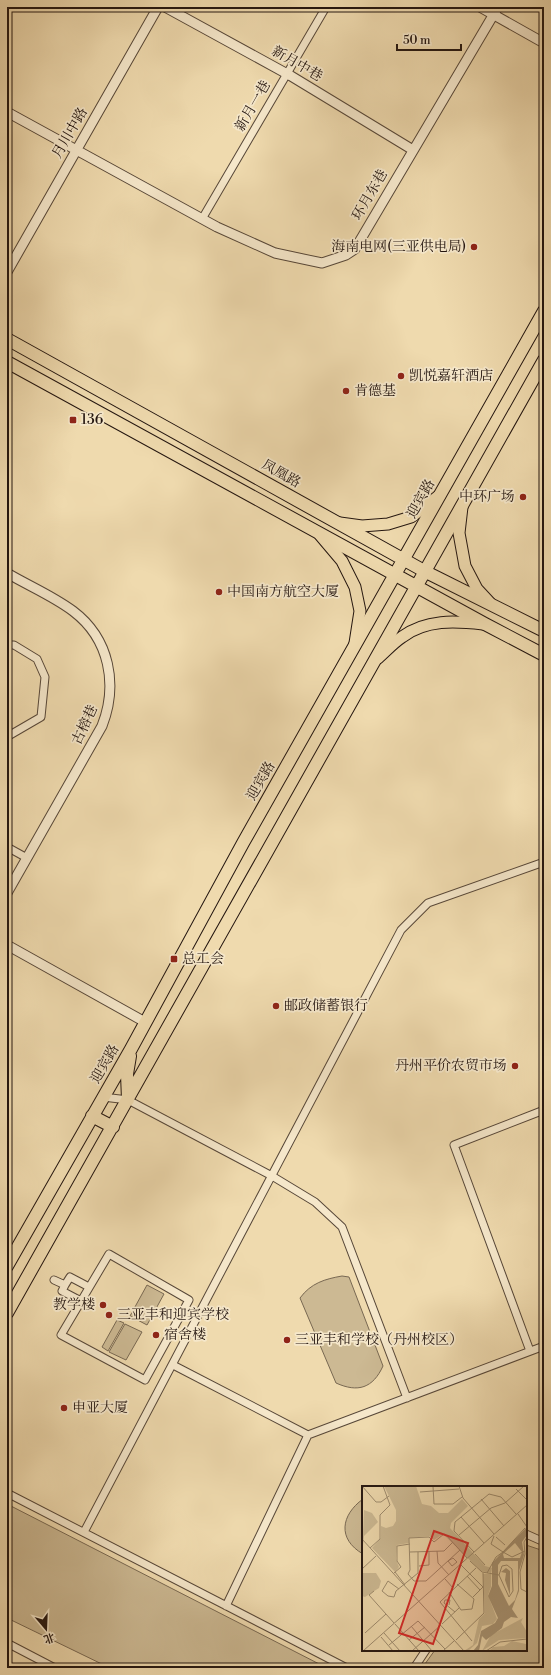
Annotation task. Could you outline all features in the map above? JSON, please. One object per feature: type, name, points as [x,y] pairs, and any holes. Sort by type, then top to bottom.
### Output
[{"type":"highway","name":"迎宾路","points":[[7,1266],[131,1049],[243,843],[544,311]]},
{"type":"highway","name":"凤凰路","points":[[7,339],[426,572],[544,631]]},
{"type":"highway","points":[[7,1313],[113,1127],[228,918],[426,572],[544,360]]},
{"type":"highway","points":[[7,362],[544,655]]},
{"type":"highway","points":[[131,1049],[133,1059],[136,1062],[148,1063]]},
{"type":"highway","points":[[128,1100],[127,1074],[131,1049]]},
{"type":"highway","points":[[92,1116],[113,1127]]},
{"type":"main road","points":[[336,522],[362,526],[388,524],[411,517],[442,493]]},
{"type":"main road","points":[[462,506],[459,533],[465,566],[477,589],[493,606]]},
{"type":"main road","points":[[317,531],[342,561],[355,587],[360,611],[355,647]]},
{"type":"main road","points":[[374,661],[402,636],[425,625],[456,621],[485,624]]},
{"type":"street","name":"月川中路","points":[[7,272],[158,7]]},
{"type":"street","name":"新月中巷","points":[[165,7],[287,74],[413,150]]},
{"type":"street","name":"新月一巷","points":[[202,218],[326,7]]},
{"type":"street","points":[[480,7],[496,11],[544,43]]},
{"type":"street","name":"环月东巷","points":[[7,112],[202,218],[275,253],[322,263],[346,255],[356,249],[496,11]]},
{"type":"street","name":"古榕巷","points":[[7,573],[72,610],[87,624],[103,650],[111,682],[109,705],[102,726],[7,893]]},
{"type":"street","points":[[7,645],[14,645],[37,659],[45,677],[41,718],[10,735],[7,735]]},
{"type":"street","points":[[7,847],[27,858]]},
{"type":"street","points":[[84,1532],[401,930],[428,903],[544,862]]},
{"type":"street","points":[[7,945],[145,1022]]},
{"type":"street","points":[[103,1097],[128,1100],[272,1176],[315,1202],[342,1226],[407,1398]]},
{"type":"street","points":[[530,1351],[454,1145],[544,1110]]},
{"type":"street","points":[[109,1254],[190,1301],[145,1380],[61,1335],[81,1300],[109,1254]]},
{"type":"street","points":[[81,1300],[62,1291],[70,1277],[89,1287]]},
{"type":"street","points":[[54,1280],[66,1285]]},
{"type":"street","points":[[226,1606],[308,1435],[544,1346]]},
{"type":"street","points":[[173,1365],[308,1435]]},
{"type":"street","points":[[7,1493],[347,1668]]},
{"type":"street","points":[[527,1534],[544,1542]]},
{"type":"street","points":[[7,1643],[55,1668]]},
{"type":"street","points":[[414,1668],[425,1651]]},
{"type":"shaded area","points":[[342,1276],[349,1277],[383,1366],[370,1384],[358,1388],[351,1388],[336,1383],[300,1298],[304,1293],[319,1282]]},
{"type":"shaded area","points":[[147,1285],[164,1294],[147,1325],[130,1316]]},
{"type":"shaded area","points":[[117,1320],[124,1323],[108,1351],[102,1347]]},
{"type":"shaded area","points":[[125,1324],[142,1332],[126,1360],[109,1352]]},
{"type":"shaded area","points":[[362,1500],[362,1553],[349,1541],[345,1527],[346,1519],[356,1505]]},
{"type":"shaded area","points":[[7,1504],[327,1668],[110,1668],[7,1618]]},
{"type":"shaded area","points":[[527,1545],[544,1551],[544,1668],[422,1668],[434,1651],[527,1651]]},
{"type":"place","name":"海南电网(三亚供电局)","points":[[474,247]]},
{"type":"place","name":"凯悦嘉轩酒店","points":[[401,376]]},
{"type":"place","name":"肯德基","points":[[346,391]]},
{"type":"place","name":"136","points":[[73,420]]},
{"type":"place","name":"中环广场","points":[[523,497]]},
{"type":"place","name":"中国南方航空大厦","points":[[219,592]]},
{"type":"place","name":"总工会","points":[[174,959]]},
{"type":"place","name":"邮政储蓄银行","points":[[276,1006]]},
{"type":"place","name":"丹州平价农贸市场","points":[[515,1066]]},
{"type":"place","name":"教学楼","points":[[103,1305]]},
{"type":"place","name":"三亚丰和迎宾学校","points":[[109,1315]]},
{"type":"place","name":"宿舍楼","points":[[156,1335]]},
{"type":"place","name":"三亚丰和学校（丹州校区）","points":[[287,1340]]},
{"type":"place","name":"申亚大厦","points":[[64,1408]]}]
